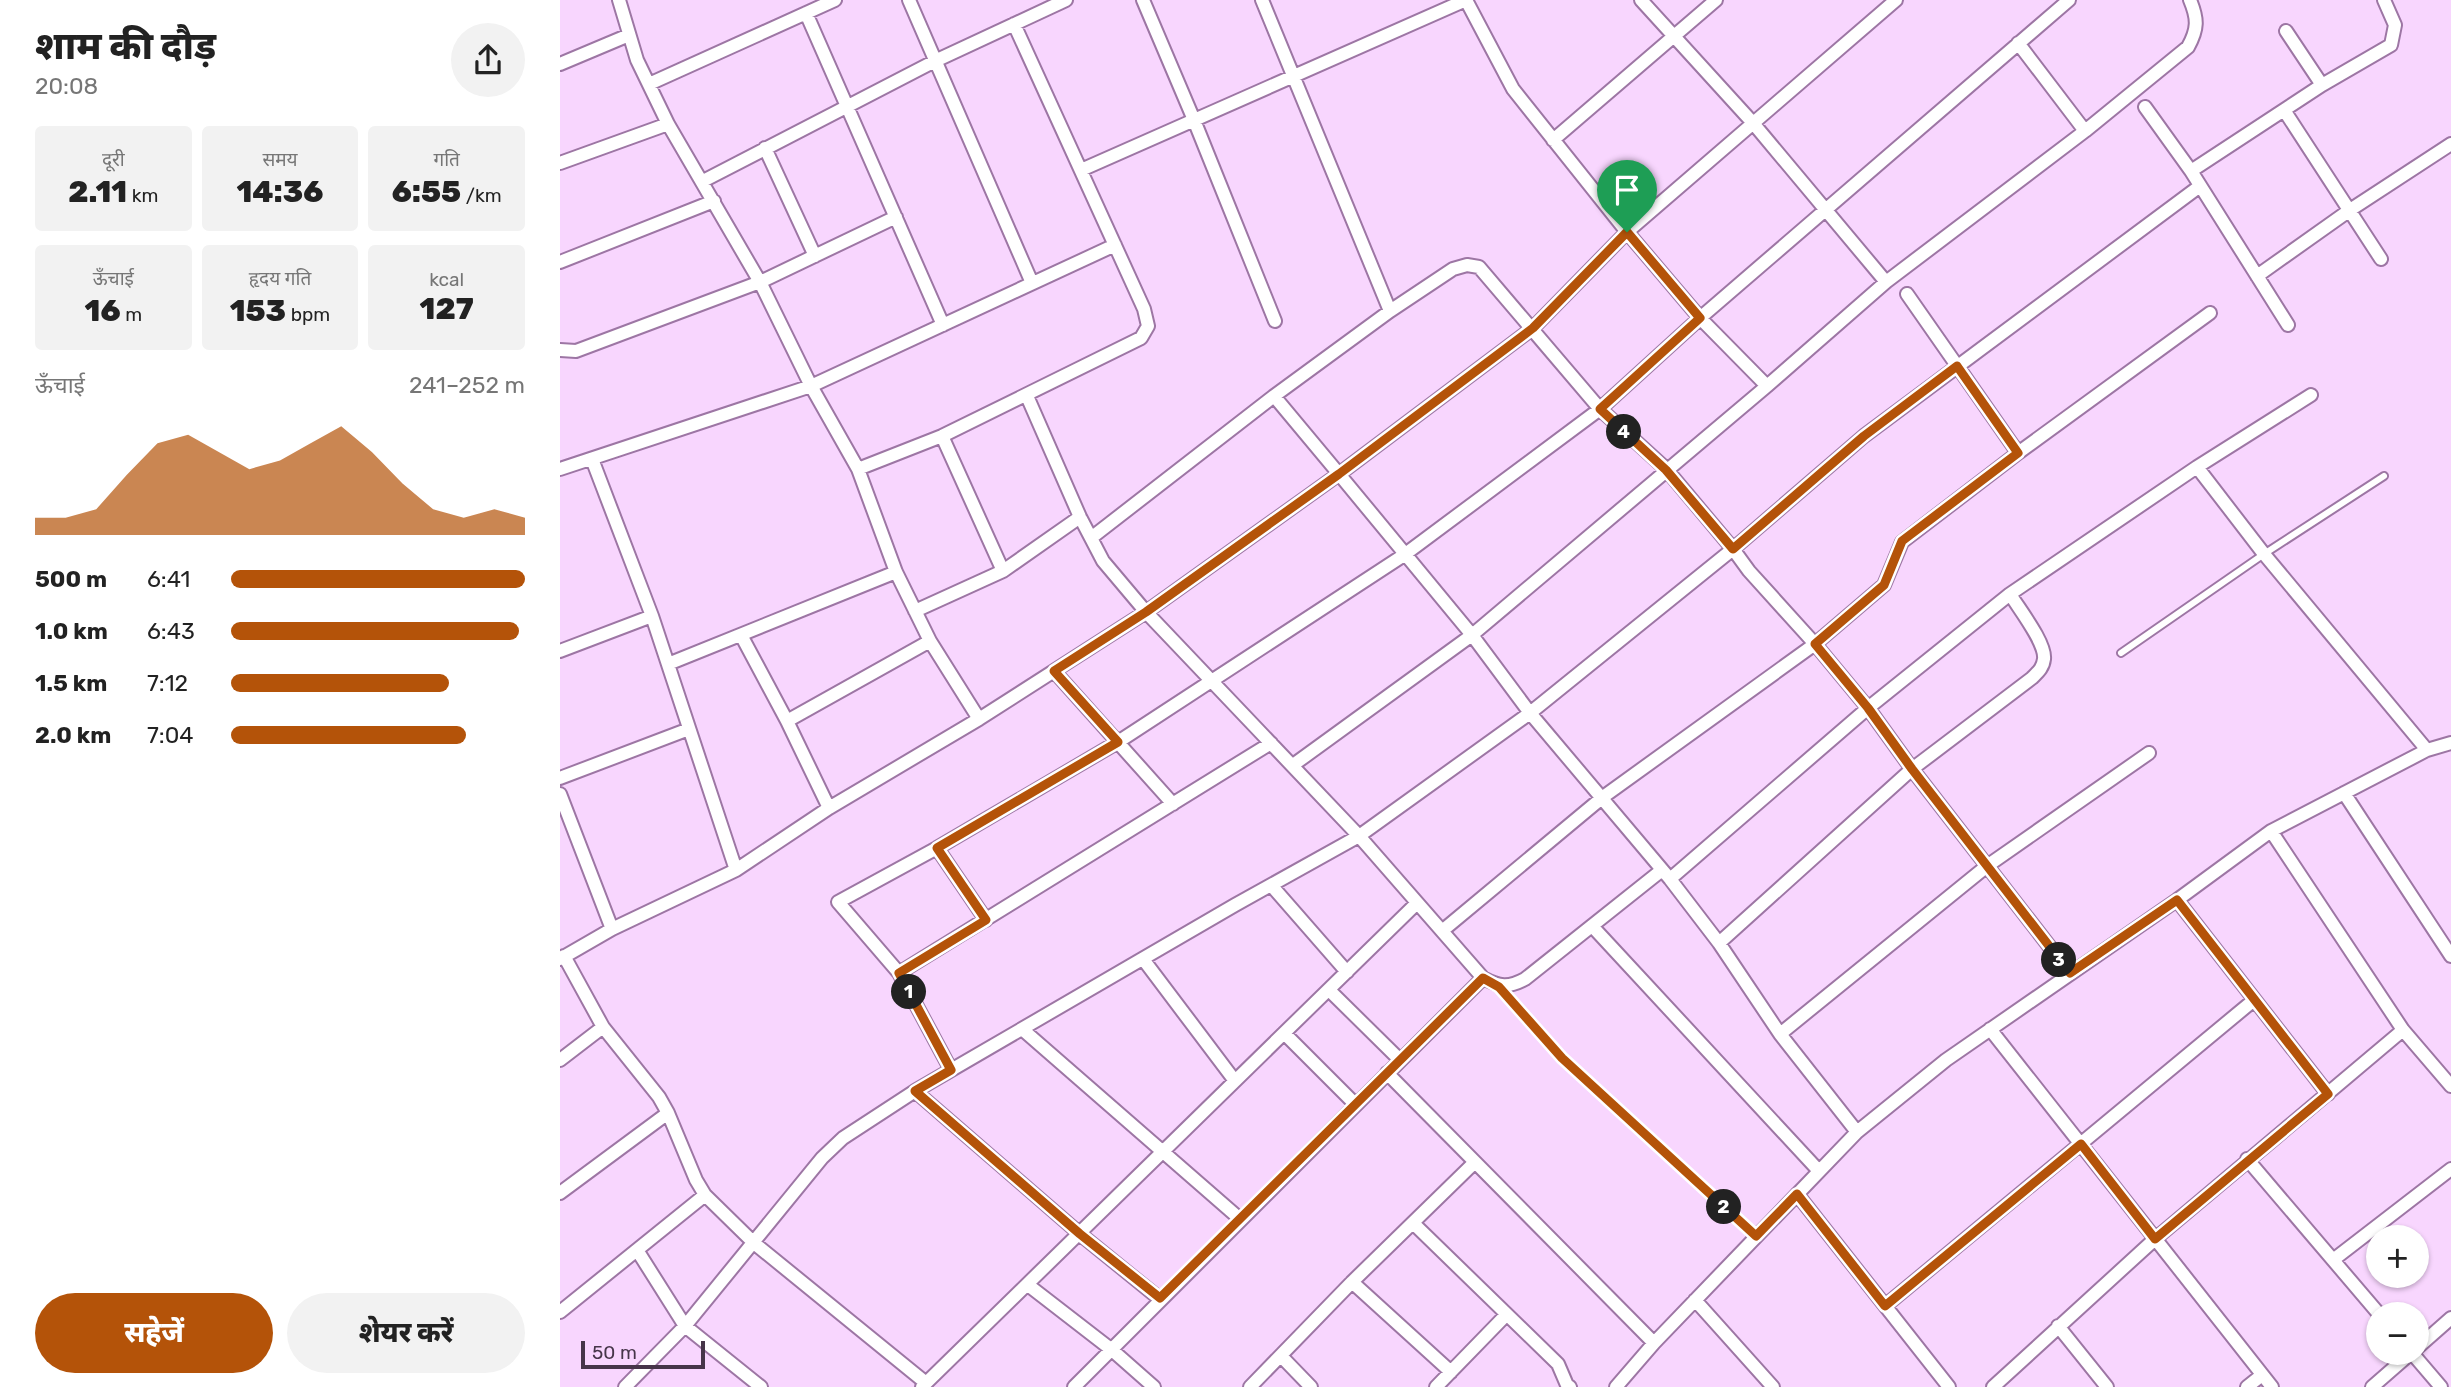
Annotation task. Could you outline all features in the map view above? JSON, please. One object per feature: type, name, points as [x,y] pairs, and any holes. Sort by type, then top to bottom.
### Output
[{"type":"street","points":[[619,0],[629,35],[668,124],[760,282],[811,386],[858,469],[896,572],[930,641],[979,719]]},
{"type":"street","points":[[649,83],[835,0]]},
{"type":"street","points":[[909,0],[1032,283]]},
{"type":"street","points":[[703,180],[935,61],[1066,0]]},
{"type":"street","points":[[1143,0],[1275,321]]},
{"type":"street","points":[[1262,0],[1390,311]]},
{"type":"street","points":[[1081,170],[1466,0],[1513,89],[1627,232],[1700,318],[1767,386]]},
{"type":"street","points":[[1641,0],[1753,124],[1886,282]]},
{"type":"street","points":[[1553,140],[1672,35],[1716,0]]},
{"type":"street","points":[[1417,903],[924,1385],[754,1244],[705,1195],[696,1180],[668,1112],[603,1027],[562,958],[612,929],[736,870],[829,808],[979,719],[1146,612],[1339,474],[1533,328],[1627,232],[1896,0]]},
{"type":"street","points":[[951,1070],[899,973],[838,902],[937,848],[1118,742],[1404,555],[1600,409],[1700,318],[2069,0]]},
{"type":"street","points":[[1293,765],[1472,635],[1886,282],[2085,131],[2188,47],[2196,32],[2197,16],[2190,0]]},
{"type":"street","points":[[2191,171],[2322,85],[2391,45],[2395,25],[2384,0]]},
{"type":"street","points":[[806,13],[943,324]]},
{"type":"street","points":[[858,469],[943,436],[1027,396],[1141,338],[1148,326],[1144,309],[1014,24]]},
{"type":"street","points":[[2286,31],[2322,85]]},
{"type":"street","points":[[560,64],[629,35]]},
{"type":"street","points":[[2018,43],[2085,131]]},
{"type":"street","points":[[2144,107],[2191,171],[2288,325]]},
{"type":"street","points":[[2284,110],[2381,259]]},
{"type":"street","points":[[560,163],[668,124]]},
{"type":"street","points":[[2257,275],[2451,144]]},
{"type":"street","points":[[765,148],[815,256]]},
{"type":"street","points":[[625,1387],[685,1326],[829,1151],[844,1138],[915,1091],[1359,836],[1530,713],[1733,549],[1864,436],[2200,186]]},
{"type":"street","points":[[560,262],[714,201]]},
{"type":"street","points":[[560,350],[576,351],[760,282],[896,217]]},
{"type":"street","points":[[560,469],[811,386],[1115,245]]},
{"type":"street","points":[[1091,538],[1274,396],[1390,311],[1453,269],[1467,265],[1479,267],[1600,409],[1666,470],[1749,571],[1815,644],[1868,708],[2070,973]]},
{"type":"street","points":[[1907,294],[2018,453]]},
{"type":"street","points":[[1442,932],[1603,797],[1815,644],[1884,585],[1902,541],[2210,313]]},
{"type":"street","points":[[1027,396],[1080,517],[1103,561],[1146,612],[1359,836],[1483,978],[1499,987],[1512,986],[1525,979],[1592,926],[1666,874],[2010,594],[2197,467],[2311,395]]},
{"type":"street","points":[[1274,396],[1472,635],[1530,713],[1666,874],[1719,943],[1780,1034],[1857,1132]]},
{"type":"street","points":[[943,436],[1003,571]]},
{"type":"street","points":[[592,458],[652,616],[736,870]]},
{"type":"street","points":[[2197,467],[2264,554],[2427,750]]},
{"type":"street","points":[[915,611],[1003,571],[1080,517]]},
{"type":"street","points":[[668,664],[896,572]]},
{"type":"street","points":[[1719,943],[1912,769],[2042,668],[2045,656],[2010,594]]},
{"type":"street","points":[[560,651],[652,616]]},
{"type":"street","points":[[741,635],[829,808]]},
{"type":"street","points":[[787,721],[930,641]]},
{"type":"street","points":[[1054,671],[1173,804]]},
{"type":"street","points":[[560,778],[689,729]]},
{"type":"street","points":[[899,973],[1270,743]]},
{"type":"street","points":[[1616,1387],[1654,1343],[1857,1132],[1945,1060],[2177,900],[2271,831],[2427,750],[2451,743]]},
{"type":"street","points":[[1780,1034],[1987,866],[2150,753]]},
{"type":"street","points":[[2344,793],[2451,956]]},
{"type":"street","points":[[560,794],[612,929]]},
{"type":"street","points":[[2271,831],[2403,1030],[2451,1087]]},
{"type":"street","points":[[937,848],[986,920]]},
{"type":"street","points":[[1271,885],[1347,972]]},
{"type":"street","points":[[2177,900],[2328,1094]]},
{"type":"street","points":[[1592,926],[1819,1171]]},
{"type":"street","points":[[1143,958],[1235,1081]]},
{"type":"street","points":[[1074,1387],[1160,1298],[1483,978]]},
{"type":"street","points":[[1329,990],[1400,1060]]},
{"type":"street","points":[[1885,1306],[2254,1000]]},
{"type":"street","points":[[560,1060],[603,1027]]},
{"type":"street","points":[[1022,1029],[1241,1219]]},
{"type":"street","points":[[1990,1029],[2272,1387]]},
{"type":"street","points":[[1993,1387],[2155,1239],[2403,1030]]},
{"type":"street","points":[[1284,1033],[1355,1104]]},
{"type":"street","points":[[1387,1073],[1654,1343]]},
{"type":"street","points":[[915,1091],[1080,1234],[1160,1298]]},
{"type":"street","points":[[560,1193],[668,1112]]},
{"type":"street","points":[[2247,1160],[2369,1302]]},
{"type":"street","points":[[1250,1387],[1352,1282],[1475,1162]]},
{"type":"street","points":[[2333,1260],[2451,1169]]},
{"type":"street","points":[[1797,1194],[1949,1387]]},
{"type":"street","points":[[560,1312],[705,1195]]},
{"type":"street","points":[[1413,1223],[1558,1364],[1570,1387]]},
{"type":"street","points":[[637,1250],[685,1326],[761,1387]]},
{"type":"street","points":[[1352,1282],[1451,1372]]},
{"type":"street","points":[[1028,1284],[1154,1387]]},
{"type":"street","points":[[1695,1300],[1773,1387]]},
{"type":"street","points":[[1436,1387],[1506,1315]]},
{"type":"street","points":[[2429,1337],[2451,1318]]},
{"type":"street","points":[[2058,1326],[2107,1387]]},
{"type":"street","points":[[1281,1356],[1311,1387]]},
{"type":"street","points":[[2372,1387],[2398,1365]]},
{"type":"street","points":[[2422,1365],[2441,1387]]},
{"type":"street","points":[[2248,1387],[2262,1375]]},
{"type":"lane","points":[[2121,653],[2264,554],[2384,476]]},
{"type":"lane","points":[[1499,987],[1562,1058],[1756,1236]]},
{"type":"route","points":[[1627,232],[1700,318],[1600,409],[1666,470],[1733,549],[1864,436],[1957,366],[2018,453],[1902,541],[1884,585],[1815,644],[1868,708],[2070,973],[2177,900],[2328,1094],[2155,1239],[2081,1144],[1885,1306],[1797,1194],[1756,1236],[1562,1058],[1499,987],[1483,978],[1160,1298],[1080,1234],[915,1091],[951,1070],[899,973],[986,920],[937,848],[1118,742],[1054,671],[1146,612],[1339,474],[1533,328],[1627,232]]}]
